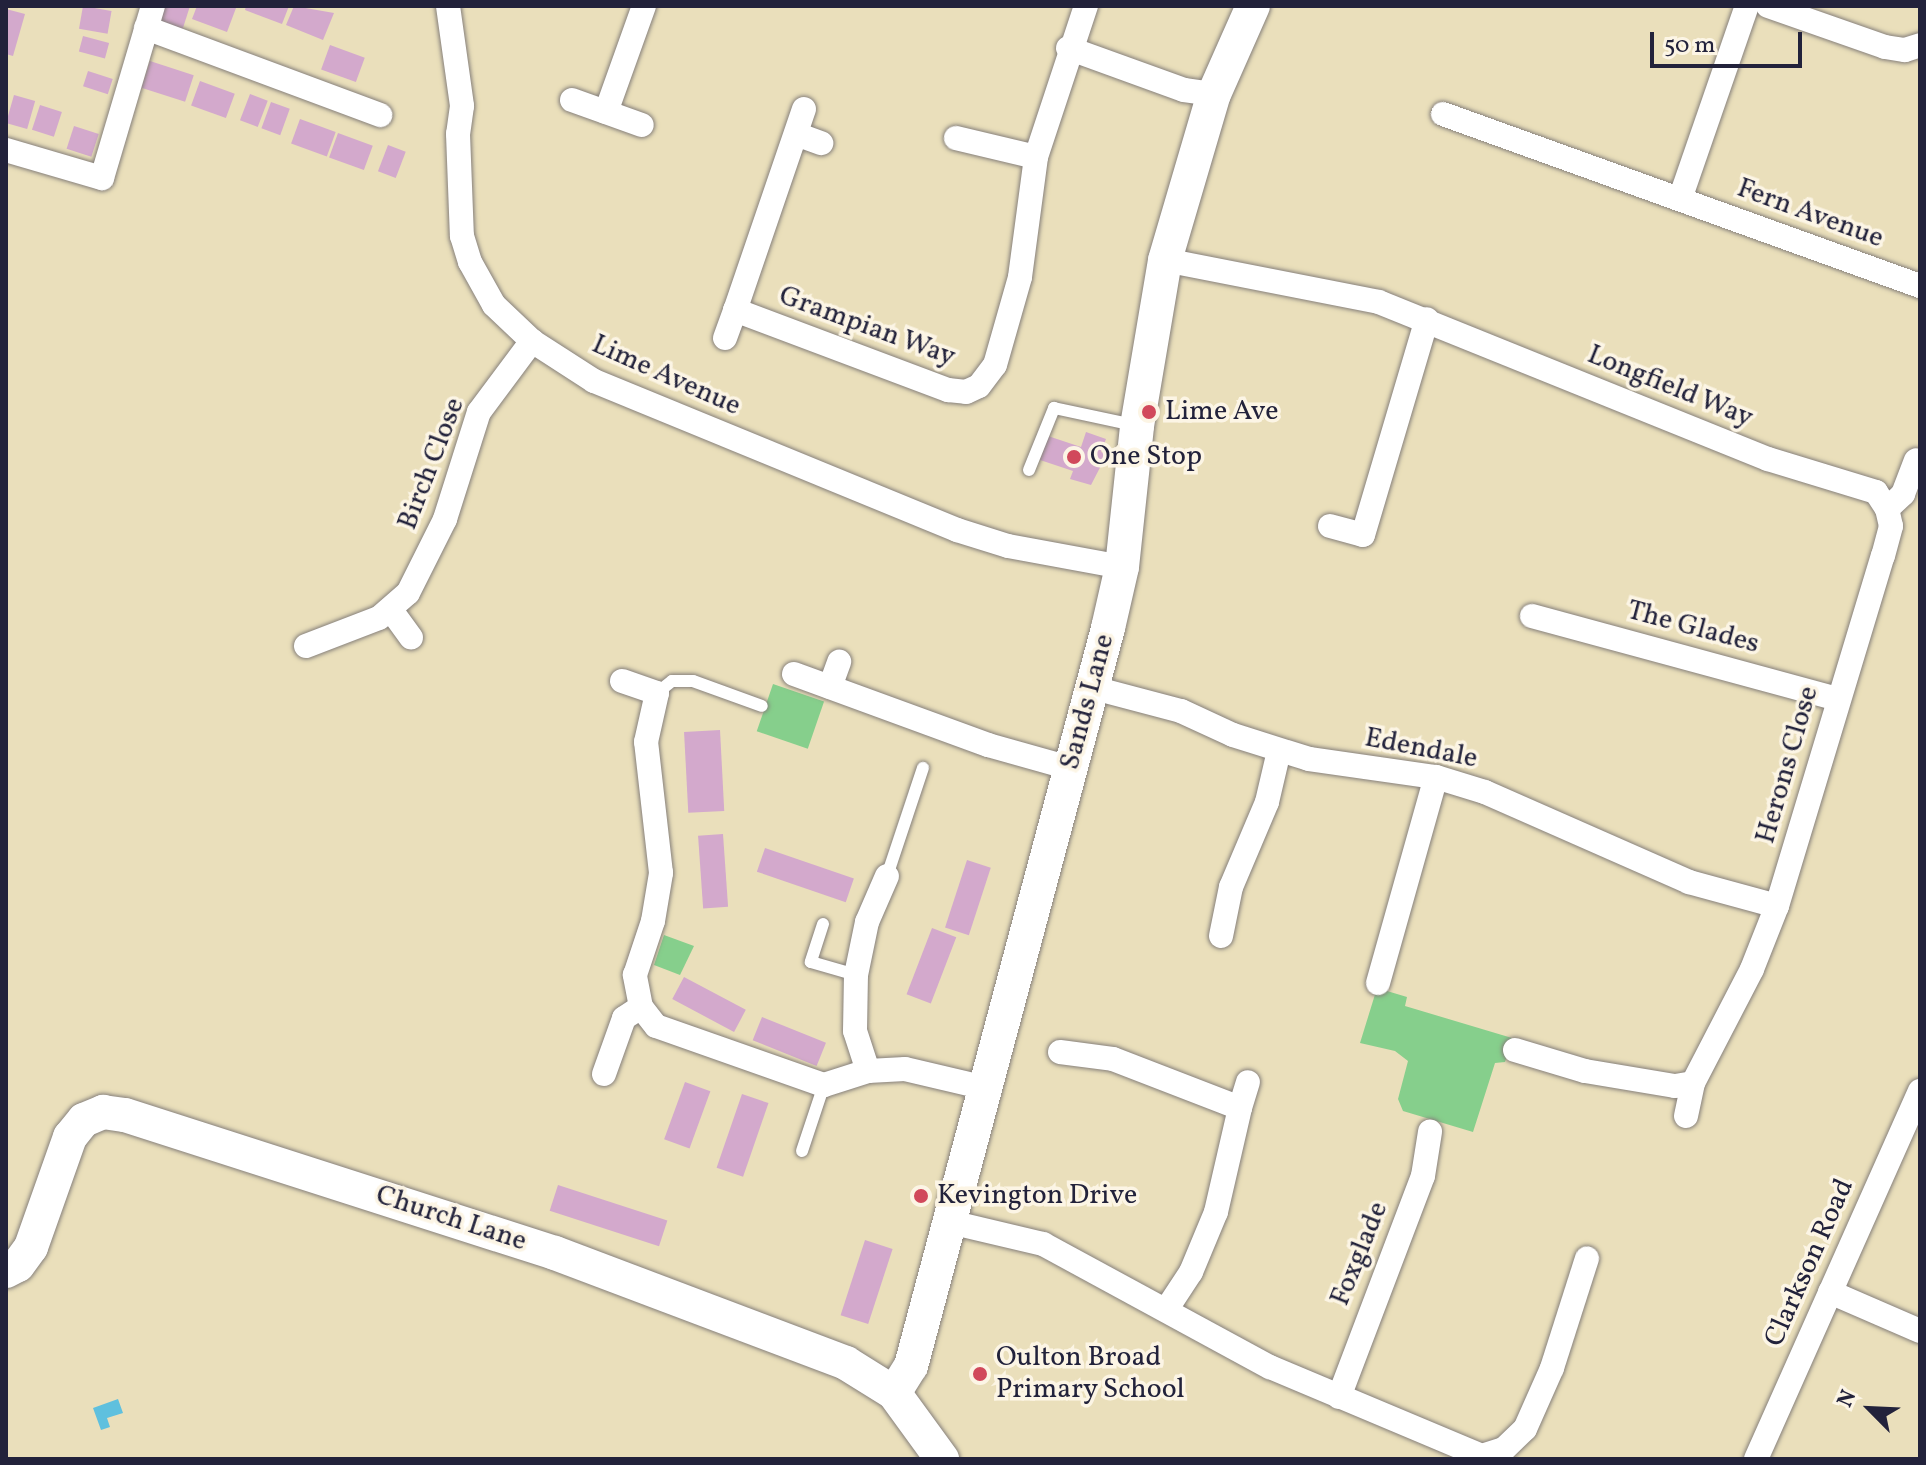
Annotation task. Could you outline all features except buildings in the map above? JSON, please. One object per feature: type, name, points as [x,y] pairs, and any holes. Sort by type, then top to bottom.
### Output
[{"type":"street","name":"Lime Avenue","points":[[448,6],[462,106],[458,134],[462,236],[470,262],[494,305],[532,341],[594,381],[957,530],[1008,546],[1122,567]]},
{"type":"street","points":[[606,112],[644,6]]},
{"type":"street","name":"Grampian Way","points":[[735,310],[948,390],[966,392],[979,386],[995,365],[1020,277],[1036,157],[1068,48],[1086,6]]},
{"type":"street","name":"Sands Lane","points":[[894,1393],[911,1366],[1122,567],[1137,426],[1165,260],[1214,94],[1253,6]]},
{"type":"street","points":[[1680,199],[1747,6]]},
{"type":"street","points":[[1768,6],[1885,47],[1905,50],[1920,45]]},
{"type":"street","points":[[6,150],[102,178],[150,17],[269,62],[380,115]]},
{"type":"street","points":[[1068,48],[1184,90],[1214,94]]},
{"type":"street","points":[[572,100],[642,125]]},
{"type":"street","name":"Grampian Way","points":[[725,338],[804,109]]},
{"type":"street","name":"Fern Avenue","points":[[1443,114],[1920,286]]},
{"type":"street","points":[[796,134],[821,143]]},
{"type":"street","points":[[956,138],[1036,157]]},
{"type":"street","name":"Longfield Way","points":[[1165,260],[1331,290],[1427,319],[1768,459],[1876,492],[1887,509]]},
{"type":"street","points":[[1330,526],[1363,535],[1427,319]]},
{"type":"street","name":"Birch Close","points":[[306,646],[391,610],[422,572],[479,412],[532,341]]},
{"type":"street","points":[[1887,509],[1903,494],[1916,460]]},
{"type":"street","name":"Herons Close","points":[[1686,1116],[1693,1083],[1752,969],[1777,906],[1887,541],[1887,509]]},
{"type":"street","points":[[391,610],[411,638]]},
{"type":"street","name":"The Glades","points":[[1532,616],[1838,699]]},
{"type":"street","points":[[830,687],[839,662]]},
{"type":"street","points":[[794,674],[988,745],[1070,768]]},
{"type":"street","points":[[622,681],[657,693],[646,742],[661,873],[653,921],[635,975],[641,1007],[656,1026],[824,1085],[868,1071],[941,1074],[986,1088]]},
{"type":"street","name":"Edendale","points":[[1090,687],[1181,711],[1279,751],[1436,777],[1485,792],[1689,882],[1777,906]]},
{"type":"street","points":[[1221,936],[1231,887],[1267,802],[1279,751]]},
{"type":"street","points":[[1378,983],[1436,777]]},
{"type":"street","points":[[868,1071],[855,1031],[856,975],[867,922],[887,876]]},
{"type":"street","points":[[604,1074],[624,1018],[641,1007]]},
{"type":"street","points":[[1515,1050],[1585,1071],[1675,1086],[1693,1083]]},
{"type":"street","points":[[1060,1052],[1113,1059],[1240,1108]]},
{"type":"street","points":[[1166,1310],[1191,1272],[1216,1212],[1248,1082]]},
{"type":"street","name":"Clarkson Road","points":[[1756,1459],[1920,1091]]},
{"type":"street","name":"Church Lane","points":[[6,1271],[18,1265],[31,1247],[70,1137],[94,1116],[125,1115],[555,1253],[846,1363],[894,1393],[942,1459]]},
{"type":"street","name":"Foxglade","points":[[1339,1397],[1423,1176],[1430,1132]]},
{"type":"street","points":[[950,1222],[1043,1244],[1270,1367],[1458,1450],[1482,1456],[1508,1454],[1525,1429],[1552,1368],[1587,1258]]},
{"type":"street","points":[[1830,1292],[1920,1331]]},
{"type":"lane","points":[[1029,470],[1054,408],[1137,426]]},
{"type":"lane","points":[[657,693],[672,681],[693,681],[762,706]]},
{"type":"lane","points":[[887,876],[923,768]]},
{"type":"lane","points":[[823,924],[811,962],[856,975]]},
{"type":"lane","points":[[802,1151],[824,1085]]},
{"type":"green space","points":[[773,684],[824,702],[808,749],[757,731]]},
{"type":"green space","points":[[664,935],[694,946],[680,975],[654,965]]},
{"type":"green space","points":[[1377,988],[1407,997],[1405,1006],[1512,1038],[1505,1062],[1495,1063],[1473,1132],[1403,1111],[1398,1099],[1408,1061],[1395,1051],[1360,1043]]},
{"type":"water","points":[[118,1399],[123,1413],[107,1418],[110,1427],[101,1430],[93,1408]]},
{"type":"place","name":"Lime Ave","points":[[1149,412]]},
{"type":"place","name":"One Stop","points":[[1074,457]]},
{"type":"place","name":"Kevington Drive","points":[[921,1196]]},
{"type":"place","name":"Oulton Broad Primary School","points":[[980,1374]]}]
